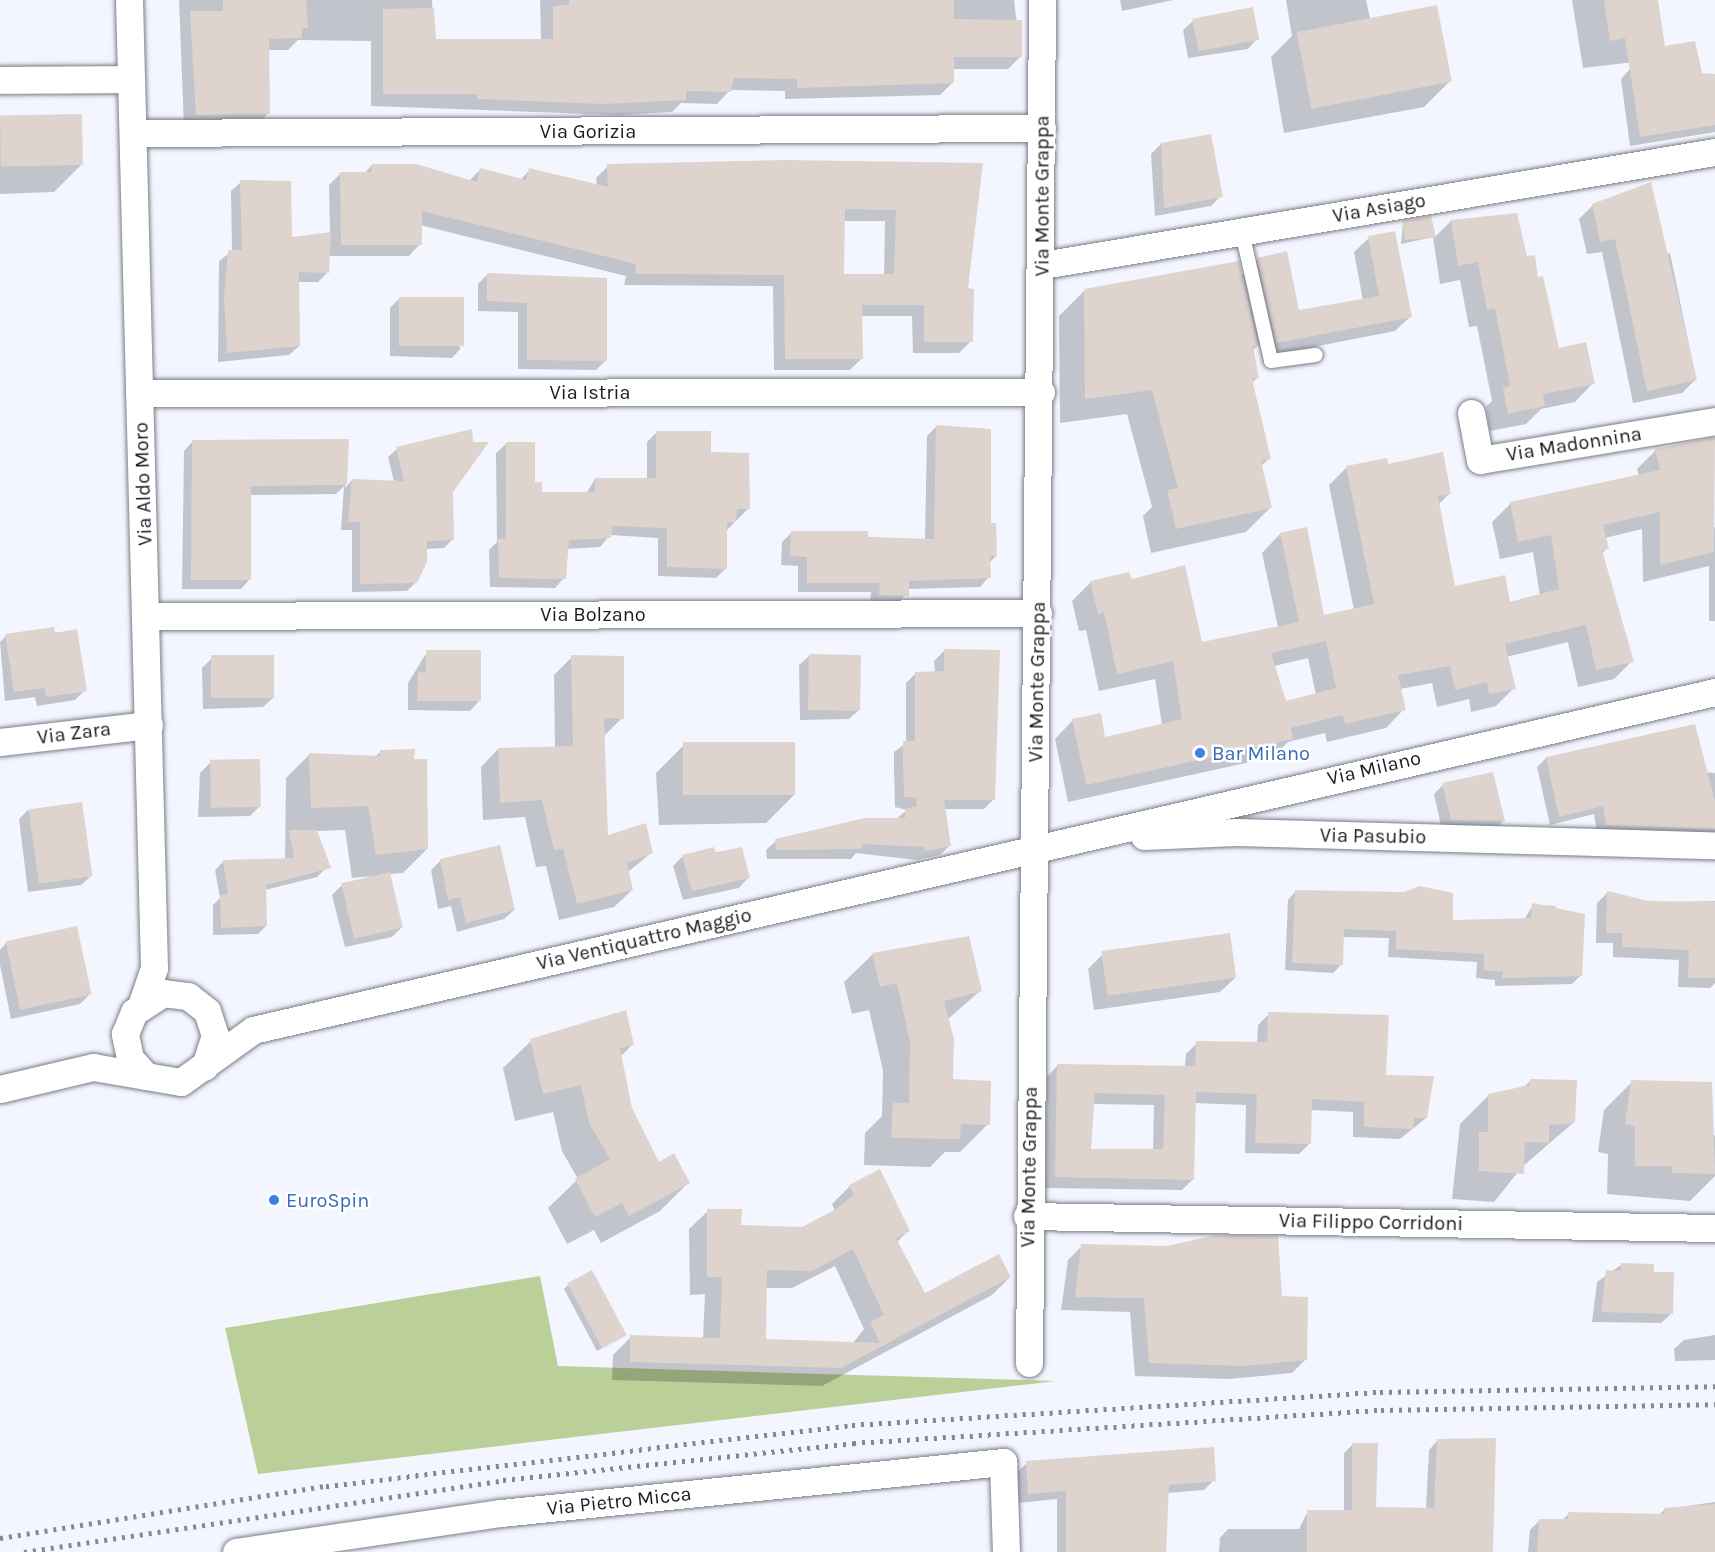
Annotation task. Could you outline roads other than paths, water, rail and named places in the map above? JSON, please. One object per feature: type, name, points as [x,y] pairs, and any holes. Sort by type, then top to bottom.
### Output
[{"type":"street","name":"Via Aldo Moro","points":[[129,0],[139,393],[148,616],[154,968],[142,1003]]},
{"type":"street","name":"Via Monte Grappa","points":[[1029,1363],[1027,1216],[1035,849],[1043,265],[1042,0]]},
{"type":"street","points":[[0,80],[131,79]]},
{"type":"street","name":"Via Gorizia","points":[[134,133],[1042,128]]},
{"type":"street","name":"Via Asiago","points":[[1043,265],[1715,152]]},
{"type":"street","name":"Via Istria","points":[[139,393],[1041,392]]},
{"type":"street","name":"Via Madonnina","points":[[1471,413],[1480,460],[1715,421]]},
{"type":"street","name":"Via Bolzano","points":[[148,616],[1038,613]]},
{"type":"street","name":"Via Milano","points":[[1035,849],[1715,692]]},
{"type":"street","name":"Via Zara","points":[[0,742],[149,725]]},
{"type":"street","name":"Via Pasubio","points":[[1035,849],[1056,854],[1163,831],[1715,845]]},
{"type":"street","name":"Via Ventiquattro Maggio","points":[[0,1089],[93,1067],[175,1082],[203,1069],[252,1030],[1035,849]]},
{"type":"street","points":[[154,968],[176,993],[207,1011],[252,1030]]},
{"type":"street","points":[[93,1067],[125,1034],[142,1003],[176,993]]},
{"type":"street","points":[[203,1069],[214,1047],[207,1011]]},
{"type":"street","points":[[125,1034],[130,1058],[146,1076]]},
{"type":"street","name":"Via Filippo Corridoni","points":[[1027,1216],[1715,1228]]},
{"type":"street","name":"Via Pietro Micca","points":[[236,1552],[501,1512],[1003,1462],[1006,1552]]},
{"type":"lane","points":[[1242,232],[1271,361],[1316,355]]},
{"type":"railway","points":[[0,1538],[326,1486],[852,1425],[1380,1392],[1715,1386]]},
{"type":"railway","points":[[24,1552],[503,1480],[853,1443],[1381,1410],[1715,1404]]},
{"type":"place","name":"Bar Milano","points":[[1200,753]]},
{"type":"place","name":"EuroSpin","points":[[274,1200]]}]
